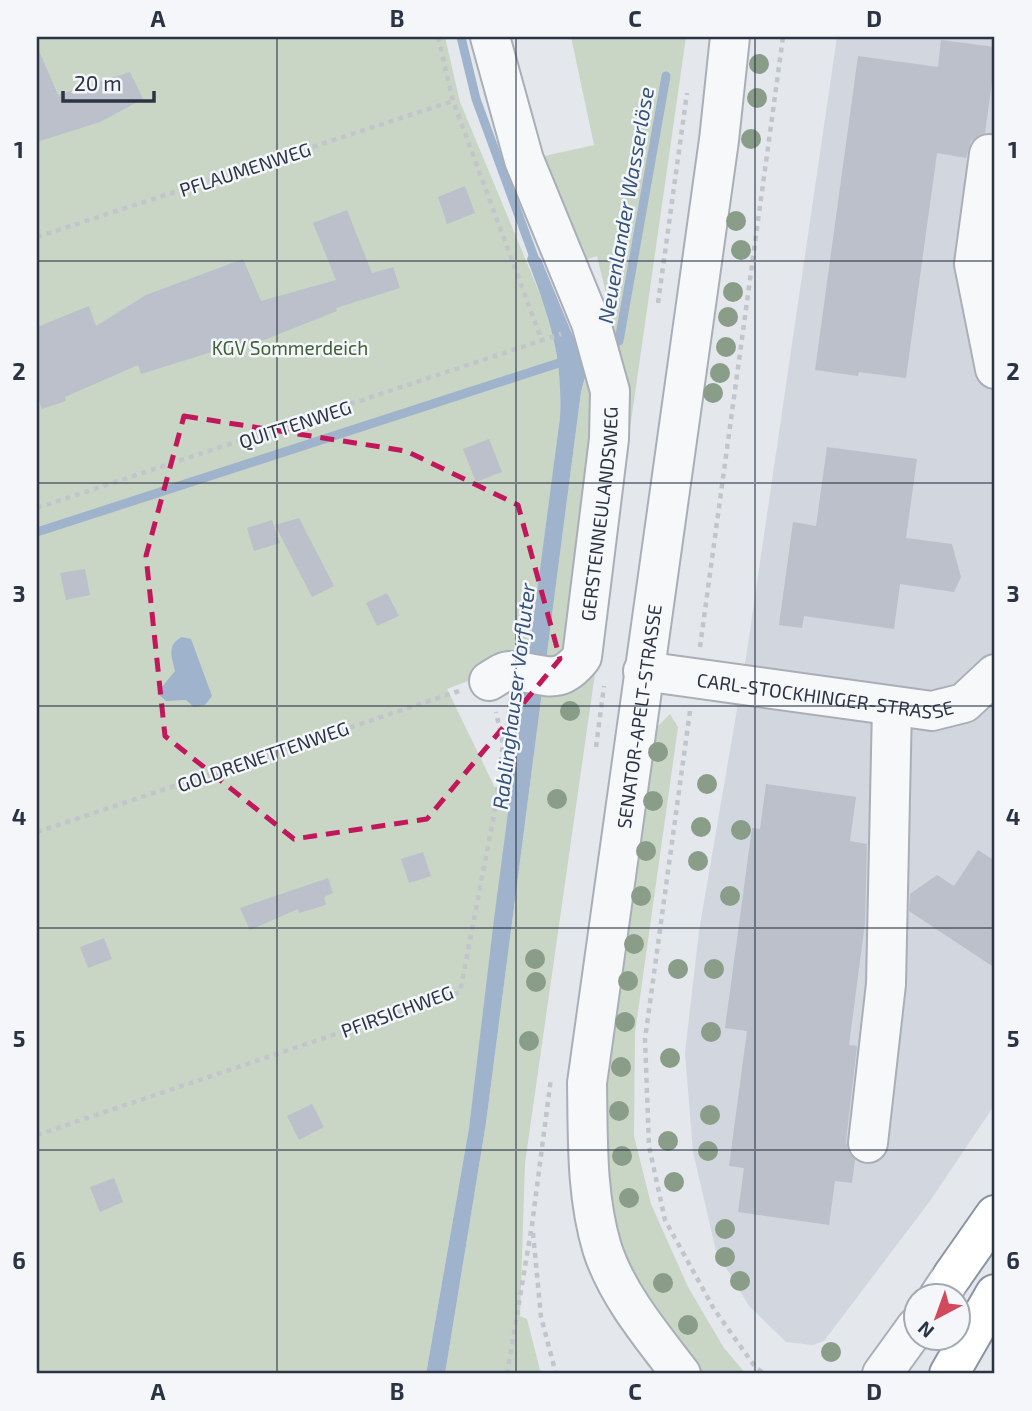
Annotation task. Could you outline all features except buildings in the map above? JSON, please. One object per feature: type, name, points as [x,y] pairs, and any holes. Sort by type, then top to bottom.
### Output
[{"type":"highway","points":[[948,1282],[995,1215]]},
{"type":"highway","points":[[949,1374],[995,1294]]},
{"type":"street","name":"GERSTENNEULANDSWEG","points":[[490,37],[524,160],[591,323],[610,391],[609,439],[582,657],[569,673],[521,677]]},
{"type":"street","name":"SENATOR-APELT-STRASSE","points":[[681,1374],[636,1315],[603,1249],[589,1174],[587,1083],[719,140],[730,37]]},
{"type":"street","points":[[989,154],[974,264],[995,369]]},
{"type":"street","name":"CARL-STOCKHINGER-STRASSE","points":[[643,671],[932,711],[964,703],[995,674]]},
{"type":"street","points":[[868,1143],[886,984],[892,706]]},
{"type":"street","points":[[882,1374],[902,1346]]},
{"type":"path","points":[[438,37],[453,101],[542,341]]},
{"type":"path","points":[[765,1374],[756,1368],[714,1309],[665,1220],[649,1146],[645,1039],[783,37]]},
{"type":"path","name":"PFLAUMENWEG","points":[[37,237],[453,101]]},
{"type":"path","name":"QUITTENWEG","points":[[37,508],[552,338]]},
{"type":"path","name":"GOLDRENETTENWEG","points":[[37,832],[521,677]]},
{"type":"path","name":"PFIRSICHWEG","points":[[37,1135],[460,992],[494,815],[503,744],[521,677]]},
{"type":"path","points":[[507,1374],[532,1225],[541,1317],[556,1374]]},
{"type":"highlighted area","points":[[184,416],[406,451],[518,505],[560,659],[427,819],[294,839],[165,736],[146,556]]},
{"type":"shaded area","points":[[837,37],[995,37],[995,1104],[930,1201],[824,1341],[813,1345],[786,1342],[749,1306],[716,1251],[693,1152],[685,1053],[699,931],[747,651]]},
{"type":"green space","name":"KGV Sommerdeich","points":[[37,37],[445,37],[460,102],[552,323],[561,386],[560,417],[528,664],[505,667],[447,689],[498,794],[510,681],[525,684],[469,1128],[426,1374],[37,1374]]},
{"type":"green space","points":[[571,37],[686,37],[525,1163],[520,1316],[527,1319],[541,1374],[445,1374],[486,1123],[581,392],[600,330],[613,323],[597,256],[582,261],[531,159],[594,145]]},
{"type":"green space","points":[[670,714],[678,727],[635,1033],[634,1136],[651,1204],[688,1287],[724,1348],[746,1374],[704,1374],[681,1350],[648,1305],[623,1256],[609,1205],[604,1074],[649,746],[658,726]]},
{"type":"water","points":[[531,249],[541,259],[587,370],[581,392],[486,1123],[445,1374],[426,1374],[469,1128],[560,417],[557,355],[548,318],[527,259]]},
{"type":"water","points":[[182,637],[191,639],[212,696],[205,705],[194,707],[186,700],[166,701],[157,693],[175,671],[172,648]]},
{"type":"waterway","name":"Rablinghauser Vorfluter","points":[[461,37],[476,99],[534,257]]},
{"type":"waterway","name":"Neuenlander Wasserlöse","points":[[619,341],[666,76]]},
{"type":"waterway","points":[[37,532],[568,360]]}]
